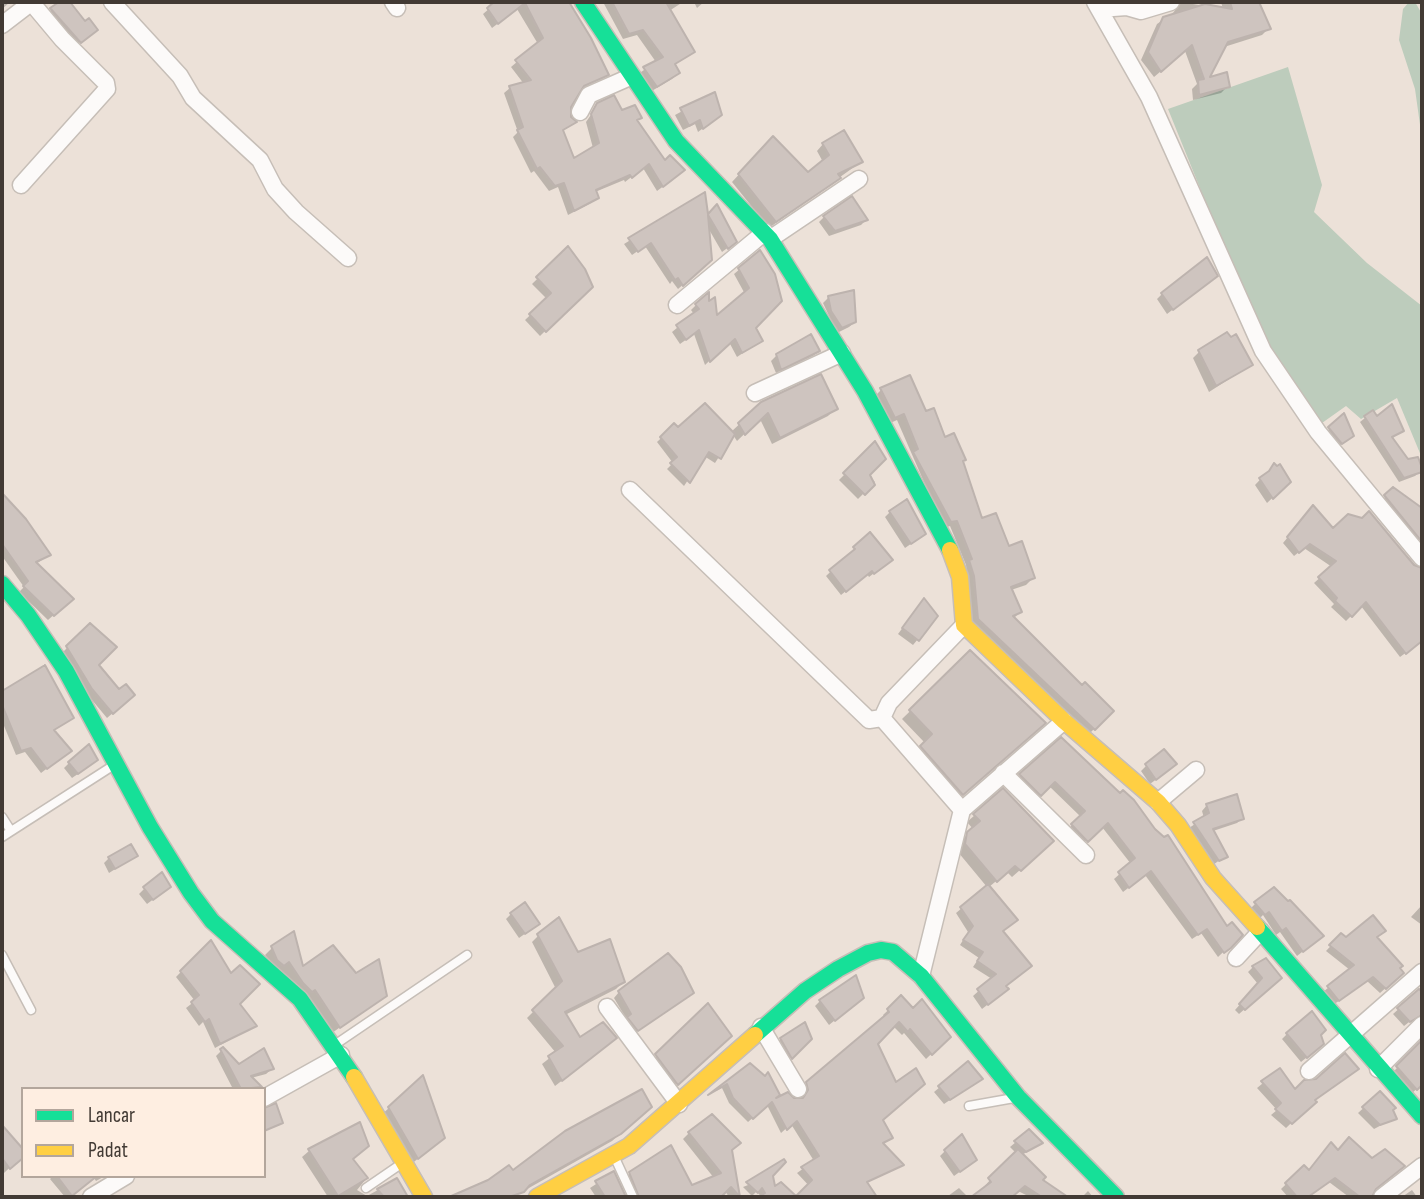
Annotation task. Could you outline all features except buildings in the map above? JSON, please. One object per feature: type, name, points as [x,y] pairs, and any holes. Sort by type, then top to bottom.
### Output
[{"type":"street","points":[[2,25],[32,2],[62,39],[106,83],[107,89],[21,186]]},
{"type":"street","points":[[112,2],[180,76],[193,98],[260,160],[269,172],[275,189],[296,212],[348,258]]},
{"type":"street","points":[[583,2],[630,77],[676,141],[768,235],[842,353],[952,554],[960,577],[964,625],[1064,720],[1158,802],[1178,825],[1213,878],[1422,1116]]},
{"type":"street","points":[[1097,5],[1141,11],[1171,2]]},
{"type":"street","points":[[1097,5],[1149,97],[1263,351],[1318,432],[1422,558]]},
{"type":"street","points":[[580,112],[589,95],[630,77]]},
{"type":"street","points":[[677,305],[768,235],[859,178]]},
{"type":"street","points":[[755,393],[842,353]]},
{"type":"street","points":[[630,491],[869,720],[882,718]]},
{"type":"street","points":[[2,584],[28,615],[66,671],[118,763],[150,827],[212,921],[300,999],[337,1050],[424,1197]]},
{"type":"street","points":[[882,718],[888,703],[964,625]]},
{"type":"street","points":[[882,718],[962,810]]},
{"type":"street","points":[[921,976],[962,810],[1064,720]]},
{"type":"street","points":[[1158,802],[1196,770]]},
{"type":"street","points":[[1003,774],[1086,855]]},
{"type":"street","points":[[1236,958],[1261,931]]},
{"type":"street","points":[[537,1197],[614,1155],[649,1132],[761,1027],[805,991],[868,953],[893,952],[921,976],[1018,1097],[1116,1197]]},
{"type":"street","points":[[1309,1071],[1422,972]]},
{"type":"street","points":[[607,1007],[679,1104]]},
{"type":"street","points":[[1378,1069],[1422,1025]]},
{"type":"street","points":[[761,1027],[798,1089]]},
{"type":"street","points":[[266,1097],[337,1050]]},
{"type":"street","points":[[1382,1197],[1422,1166]]},
{"type":"street","points":[[91,1197],[123,1178]]},
{"type":"lane","points":[[2,837],[118,763]]},
{"type":"lane","points":[[2,817],[11,831]]},
{"type":"lane","points":[[337,1050],[467,955]]},
{"type":"lane","points":[[2,956],[32,1010]]},
{"type":"lane","points":[[969,1107],[1018,1097]]},
{"type":"lane","points":[[614,1155],[633,1197]]},
{"type":"lane","points":[[366,1188],[405,1162]]},
{"type":"green space","points":[[1409,2],[1415,2],[1422,14],[1422,139],[1415,89],[1399,40],[1403,9]]},
{"type":"green space","points":[[1288,67],[1322,185],[1314,212],[1367,263],[1422,306],[1422,458],[1397,398],[1361,419],[1346,406],[1322,423],[1272,366],[1168,109]]},
{"type":"traffic: fast","points":[[583,2],[676,141],[770,239],[865,391],[950,550]]},
{"type":"traffic: fast","points":[[2,584],[28,615],[66,671],[150,827],[191,893],[212,921],[300,999],[354,1077]]},
{"type":"traffic: fast","points":[[1257,927],[1422,1116]]},
{"type":"traffic: fast","points":[[755,1035],[805,991],[838,969],[868,953],[881,950],[893,952],[921,976],[1018,1097],[1116,1197]]},
{"type":"traffic: slow","points":[[950,550],[960,577],[964,625],[1064,721],[1158,802],[1178,825],[1213,878],[1257,927]]},
{"type":"traffic: slow","points":[[537,1197],[629,1146],[755,1035]]},
{"type":"traffic: slow","points":[[354,1077],[424,1197]]}]
